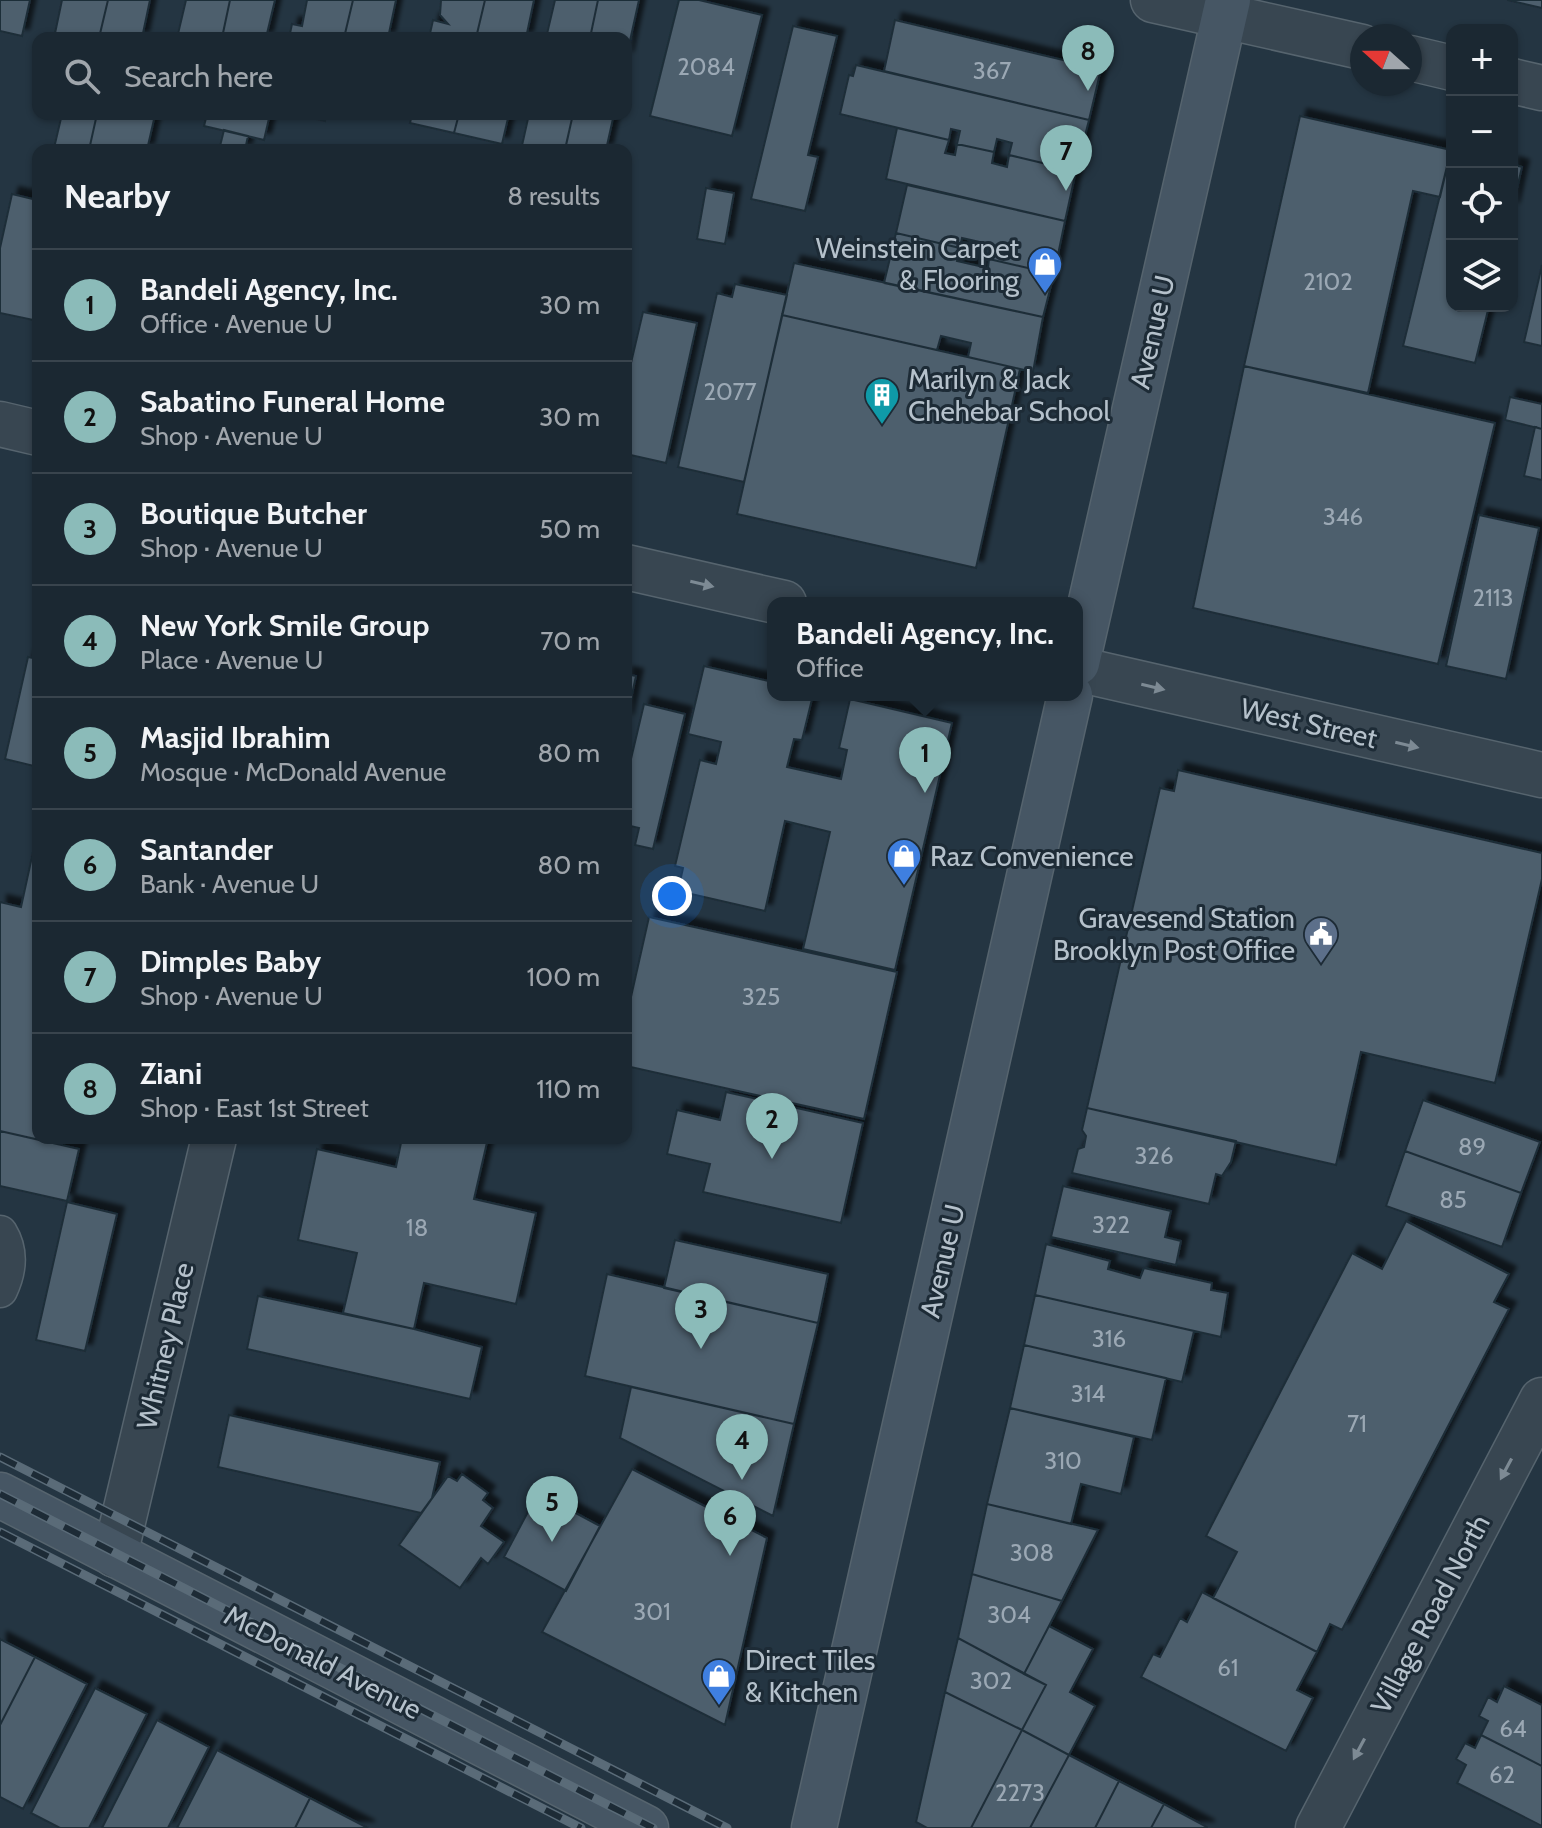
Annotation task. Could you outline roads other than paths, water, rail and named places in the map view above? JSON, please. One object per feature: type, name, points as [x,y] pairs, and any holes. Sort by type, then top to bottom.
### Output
[{"type":"main road","name":"Avenue U","points":[[1083,637],[1226,8]]},
{"type":"main road","name":"Avenue U","points":[[814,1828],[1069,701]]},
{"type":"main road","name":"McDonald Avenue","points":[[0,1495],[646,1828]]},
{"type":"street","points":[[1153,0],[1226,8],[1350,44]]},
{"type":"street","points":[[1422,61],[1446,67]]},
{"type":"street","points":[[1518,82],[1542,88]]},
{"type":"street","points":[[0,424],[32,432]]},
{"type":"street","points":[[632,568],[767,599]]},
{"type":"street","name":"West Street","points":[[1083,670],[1542,775]]},
{"type":"street","name":"Whitney Place","points":[[115,1555],[213,1144]]},
{"type":"street","name":"Village Road North","points":[[1318,1828],[1542,1400]]},
{"type":"lane","points":[[0,1233],[9,1248],[5,1281],[0,1290]]},
{"type":"railway","points":[[0,1457],[727,1828]]},
{"type":"railway","points":[[0,1494],[653,1828]]},
{"type":"railway","points":[[0,1532],[581,1828]]},
{"type":"place","name":"Ziani","points":[[1088,91]]},
{"type":"place","name":"Dimples Baby","points":[[1066,191]]},
{"type":"place","name":"Weinstein Carpet & Flooring","points":[[1045,295]]},
{"type":"place","name":"Marilyn & Jack Chehebar School","points":[[882,426]]},
{"type":"place","name":"Bandeli Agency, Inc.","points":[[925,793]]},
{"type":"place","name":"Raz Convenience","points":[[904,887]]},
{"type":"place","name":"Gravesend Station Brooklyn Post Office","points":[[1321,965]]},
{"type":"place","name":"Sabatino Funeral Home","points":[[772,1159]]},
{"type":"place","name":"Boutique Butcher","points":[[701,1349]]},
{"type":"place","name":"New York Smile Group","points":[[742,1480]]},
{"type":"place","name":"Masjid Ibrahim","points":[[552,1542]]},
{"type":"place","name":"Santander","points":[[730,1556]]},
{"type":"place","name":"Direct Tiles & Kitchen","points":[[719,1707]]}]
